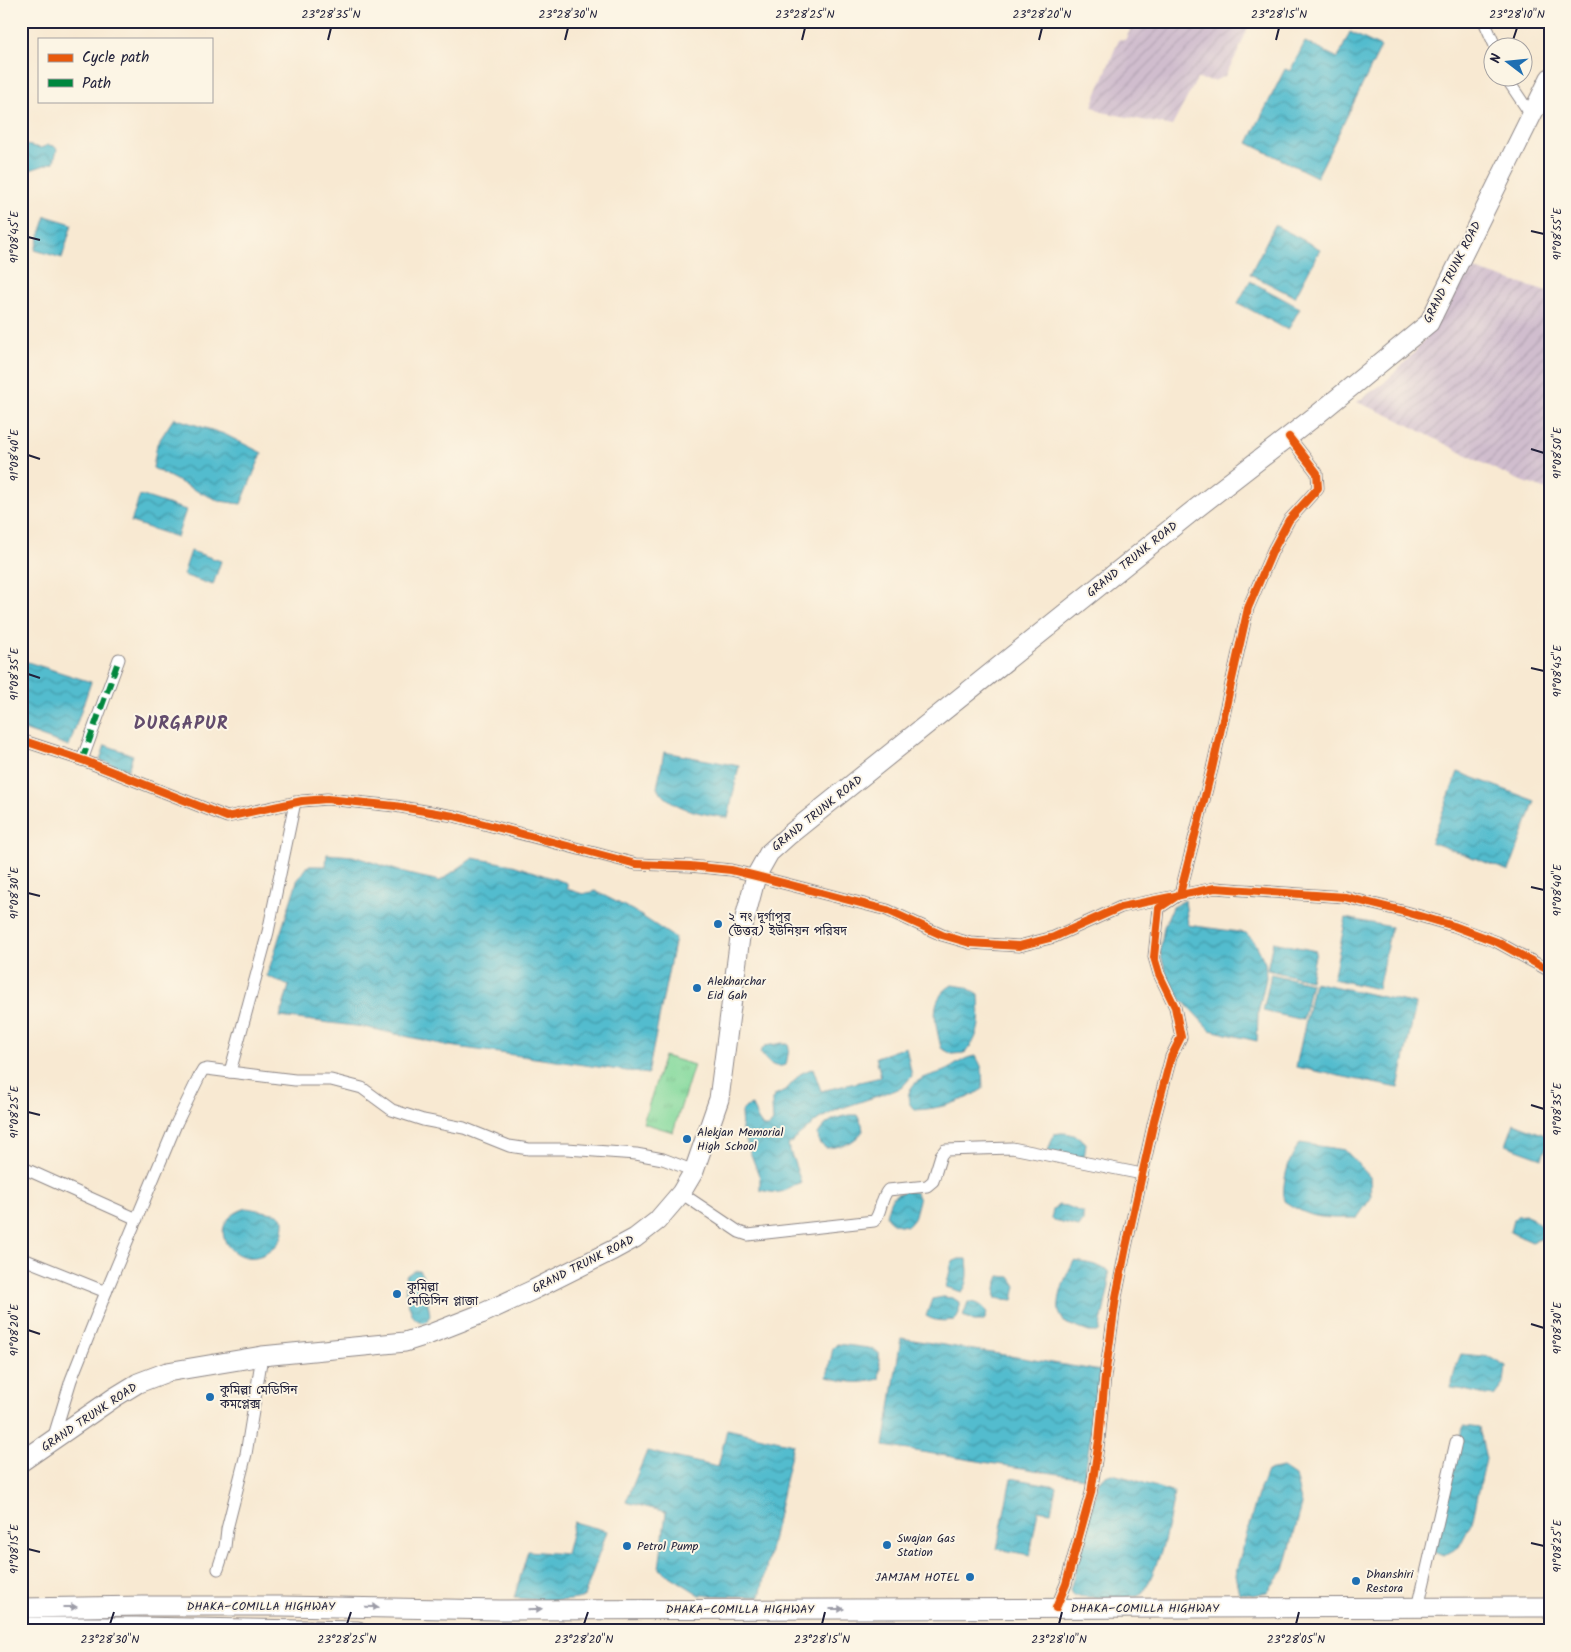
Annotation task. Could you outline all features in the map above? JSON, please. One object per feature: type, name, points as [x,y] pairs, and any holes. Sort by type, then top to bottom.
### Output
[{"type":"highway","name":"GRAND TRUNK ROAD","points":[[21,1462],[115,1397],[138,1383],[167,1372],[262,1356],[405,1342],[481,1314],[613,1250],[635,1238],[657,1221],[681,1193],[694,1171],[719,1099],[740,937],[756,876],[769,853],[1189,514],[1289,437],[1428,323],[1550,78]]},
{"type":"highway","name":"DHAKA–COMILLA HIGHWAY","points":[[21,1608],[272,1606],[500,1610],[1550,1607]]},
{"type":"highway","points":[[21,1627],[126,1626],[358,1631]]},
{"type":"street","points":[[1484,21],[1492,38]]},
{"type":"street","points":[[1513,88],[1532,115]]},
{"type":"street","points":[[1056,1608],[1066,1584],[1091,1493],[1116,1297],[1154,1121],[1168,1075],[1171,1057],[1181,1038],[1175,1007],[1159,974],[1154,958],[1159,908],[1180,894],[1212,769],[1248,608],[1273,550],[1289,520],[1318,488],[1317,473],[1289,437]]},
{"type":"street","points":[[82,760],[120,658]]},
{"type":"street","points":[[21,740],[82,760],[227,817],[295,802],[327,799],[395,806],[454,816],[636,864],[731,870],[756,876],[887,910],[942,935],[970,944],[1019,946],[1054,937],[1121,907],[1215,888],[1345,898],[1406,912],[1454,926],[1497,942],[1550,971]]},
{"type":"street","points":[[230,1072],[268,932],[295,802]]},
{"type":"street","points":[[53,1441],[71,1380],[106,1292],[177,1122],[202,1070],[208,1069],[295,1080],[331,1080],[362,1088],[392,1110],[423,1120],[464,1128],[509,1146],[529,1149],[567,1149],[636,1154],[663,1159],[694,1171]]},
{"type":"street","points":[[681,1193],[739,1232],[748,1235],[874,1221],[878,1217],[884,1194],[888,1190],[927,1186],[933,1181],[941,1155],[945,1150],[1012,1148],[1142,1174]]},
{"type":"street","points":[[21,1167],[137,1219]]},
{"type":"street","points":[[21,1258],[106,1292]]},
{"type":"street","points":[[218,1569],[225,1547],[227,1530],[246,1454],[262,1356]]},
{"type":"street","points":[[1418,1608],[1456,1442]]},
{"type":"shaded area","points":[[1135,21],[1252,21],[1225,76],[1214,81],[1197,79],[1172,126],[1102,112],[1092,106],[1119,39],[1125,40]]},
{"type":"shaded area","points":[[1468,267],[1550,293],[1550,491],[1516,479],[1395,418],[1357,402],[1384,383],[1415,352],[1435,324]]},
{"type":"green space","points":[[664,1056],[694,1065],[673,1132],[643,1123]]},
{"type":"water","points":[[1350,32],[1381,47],[1317,177],[1248,143],[1285,69],[1290,71],[1305,42],[1338,58]]},
{"type":"water","points":[[21,144],[41,148],[48,145],[54,146],[57,149],[54,162],[21,173]]},
{"type":"water","points":[[46,216],[72,224],[62,258],[35,250]]},
{"type":"water","points":[[1275,225],[1320,249],[1295,297],[1250,274]]},
{"type":"water","points":[[1250,281],[1300,308],[1288,330],[1238,303]]},
{"type":"water","points":[[174,418],[224,434],[262,453],[241,504],[220,501],[153,468],[157,444]]},
{"type":"water","points":[[140,495],[186,510],[177,537],[131,522]]},
{"type":"water","points":[[191,551],[221,561],[213,585],[183,575]]},
{"type":"water","points":[[21,660],[91,682],[69,746],[21,729]]},
{"type":"water","points":[[105,745],[133,755],[128,770],[100,760]]},
{"type":"water","points":[[664,752],[739,766],[728,818],[689,810],[664,796],[657,788]]},
{"type":"water","points":[[1458,772],[1535,801],[1509,871],[1431,842]]},
{"type":"water","points":[[327,854],[353,856],[408,874],[440,881],[473,858],[513,865],[567,883],[567,889],[583,894],[595,891],[634,911],[675,938],[648,1074],[450,1046],[364,1027],[280,1017],[289,986],[267,976],[297,881],[308,866],[326,866]]},
{"type":"water","points":[[1185,900],[1188,925],[1246,933],[1255,942],[1265,963],[1266,978],[1258,1013],[1257,1041],[1210,1030],[1180,998],[1168,979],[1160,952],[1164,927],[1172,907]]},
{"type":"water","points":[[1346,918],[1391,927],[1378,989],[1333,979]]},
{"type":"water","points":[[1273,942],[1316,951],[1310,980],[1267,970]]},
{"type":"water","points":[[1271,974],[1311,983],[1303,1020],[1263,1011]]},
{"type":"water","points":[[1314,982],[1416,1004],[1398,1088],[1296,1067]]},
{"type":"water","points":[[952,985],[966,987],[979,995],[979,1026],[971,1046],[965,1053],[952,1054],[941,1048],[937,1030],[936,1005],[944,991]]},
{"type":"water","points":[[782,1043],[788,1044],[789,1049],[786,1065],[773,1065],[760,1052],[765,1046]]},
{"type":"water","points":[[906,1047],[912,1076],[901,1088],[839,1109],[819,1119],[788,1145],[801,1182],[782,1192],[760,1190],[760,1178],[742,1131],[741,1112],[746,1107],[752,1105],[763,1127],[769,1127],[773,1122],[772,1100],[775,1095],[787,1089],[800,1074],[813,1068],[821,1091],[881,1077],[876,1057]]},
{"type":"water","points":[[976,1056],[982,1068],[983,1089],[967,1098],[942,1106],[915,1110],[912,1107],[908,1096],[911,1088],[919,1080],[944,1071],[967,1058]]},
{"type":"water","points":[[857,1115],[862,1124],[863,1131],[855,1139],[842,1146],[832,1148],[826,1148],[819,1143],[818,1134],[824,1126],[836,1118]]},
{"type":"water","points":[[1514,1123],[1550,1137],[1542,1158],[1506,1145]]},
{"type":"water","points":[[1054,1134],[1075,1135],[1086,1143],[1084,1159],[1048,1151]]},
{"type":"water","points":[[1300,1143],[1345,1150],[1370,1177],[1371,1198],[1357,1218],[1319,1217],[1303,1212],[1284,1201],[1287,1170],[1292,1156]]},
{"type":"water","points":[[909,1191],[916,1193],[919,1200],[914,1219],[908,1226],[893,1223],[886,1216],[892,1198]]},
{"type":"water","points":[[1058,1205],[1067,1206],[1083,1213],[1083,1221],[1079,1227],[1054,1221],[1051,1218],[1053,1210]]},
{"type":"water","points":[[247,1208],[278,1214],[284,1220],[283,1233],[278,1244],[258,1257],[245,1257],[235,1253],[227,1245],[223,1235],[225,1225],[232,1215]]},
{"type":"water","points":[[1525,1215],[1533,1219],[1547,1232],[1546,1237],[1532,1242],[1510,1232],[1513,1220],[1517,1216]]},
{"type":"water","points":[[959,1259],[967,1259],[967,1280],[962,1292],[946,1287],[952,1262]]},
{"type":"water","points":[[1074,1261],[1096,1265],[1108,1271],[1109,1286],[1099,1332],[1089,1332],[1065,1323],[1059,1312],[1059,1300],[1063,1286]]},
{"type":"water","points":[[414,1270],[419,1270],[423,1276],[430,1315],[428,1321],[423,1323],[413,1316],[407,1296],[406,1276]]},
{"type":"water","points":[[999,1276],[1010,1277],[1016,1286],[1013,1300],[995,1298]]},
{"type":"water","points":[[953,1298],[959,1302],[959,1313],[955,1320],[944,1321],[926,1316],[932,1299]]},
{"type":"water","points":[[968,1302],[977,1303],[984,1308],[987,1313],[984,1321],[974,1321],[963,1316]]},
{"type":"water","points":[[901,1338],[1101,1371],[1084,1478],[884,1446]]},
{"type":"water","points":[[837,1344],[869,1348],[879,1353],[879,1379],[853,1382],[827,1377],[833,1348]]},
{"type":"water","points":[[1461,1354],[1491,1357],[1506,1366],[1504,1383],[1494,1396],[1451,1388]]},
{"type":"water","points":[[1464,1426],[1479,1428],[1486,1459],[1472,1522],[1459,1547],[1443,1556],[1434,1552],[1459,1437]]},
{"type":"water","points":[[727,1429],[793,1444],[760,1597],[700,1595],[659,1569],[666,1512],[626,1502],[647,1451],[718,1467]]},
{"type":"water","points":[[1283,1468],[1295,1476],[1302,1505],[1284,1570],[1267,1592],[1253,1595],[1239,1593],[1235,1575],[1258,1494],[1267,1471]]},
{"type":"water","points":[[1112,1474],[1174,1493],[1159,1557],[1143,1594],[1119,1599],[1073,1596],[1070,1590],[1098,1482],[1104,1476]]},
{"type":"water","points":[[1011,1478],[1056,1486],[1051,1512],[1038,1510],[1030,1555],[997,1549]]},
{"type":"water","points":[[574,1522],[607,1531],[584,1597],[559,1601],[514,1598],[528,1551],[566,1554]]},
{"type":"marked path","points":[[82,760],[119,659]]},
{"type":"cycle path","points":[[1056,1608],[1066,1584],[1091,1493],[1116,1297],[1154,1121],[1171,1057],[1181,1037],[1175,1007],[1159,974],[1154,957],[1159,908],[1180,894],[1212,769],[1248,608],[1273,550],[1289,520],[1318,488],[1317,473],[1289,437]]},
{"type":"cycle path","points":[[21,740],[85,761],[227,817],[302,801],[327,799],[395,806],[454,816],[636,864],[731,870],[756,876],[887,910],[942,935],[970,943],[1019,946],[1054,937],[1121,907],[1215,888],[1345,897],[1406,912],[1454,926],[1497,942],[1550,971]]},
{"type":"place","name":"২ নং দূর্গাপুর (উত্তর) ইউনিয়ন পরিষদ","points":[[718,924]]},
{"type":"place","name":"Alekharchar Eid Gah","points":[[697,988]]},
{"type":"place","name":"Alekjan Memorial High School","points":[[687,1139]]},
{"type":"place","name":"কুমিল্লা মেডিসিন প্লাজা","points":[[397,1294]]},
{"type":"place","name":"কুমিল্লা মেডিসিন কমপ্লেক্স","points":[[210,1397]]},
{"type":"place","name":"Swajan Gas Station","points":[[887,1545]]},
{"type":"place","name":"Petrol Pump","points":[[627,1546]]},
{"type":"place","name":"JAMJAM HOTEL","points":[[970,1577]]},
{"type":"place","name":"Dhanshiri Restora","points":[[1356,1581]]},
{"type":"district","name":"DURGAPUR","points":[[181,723]]}]
